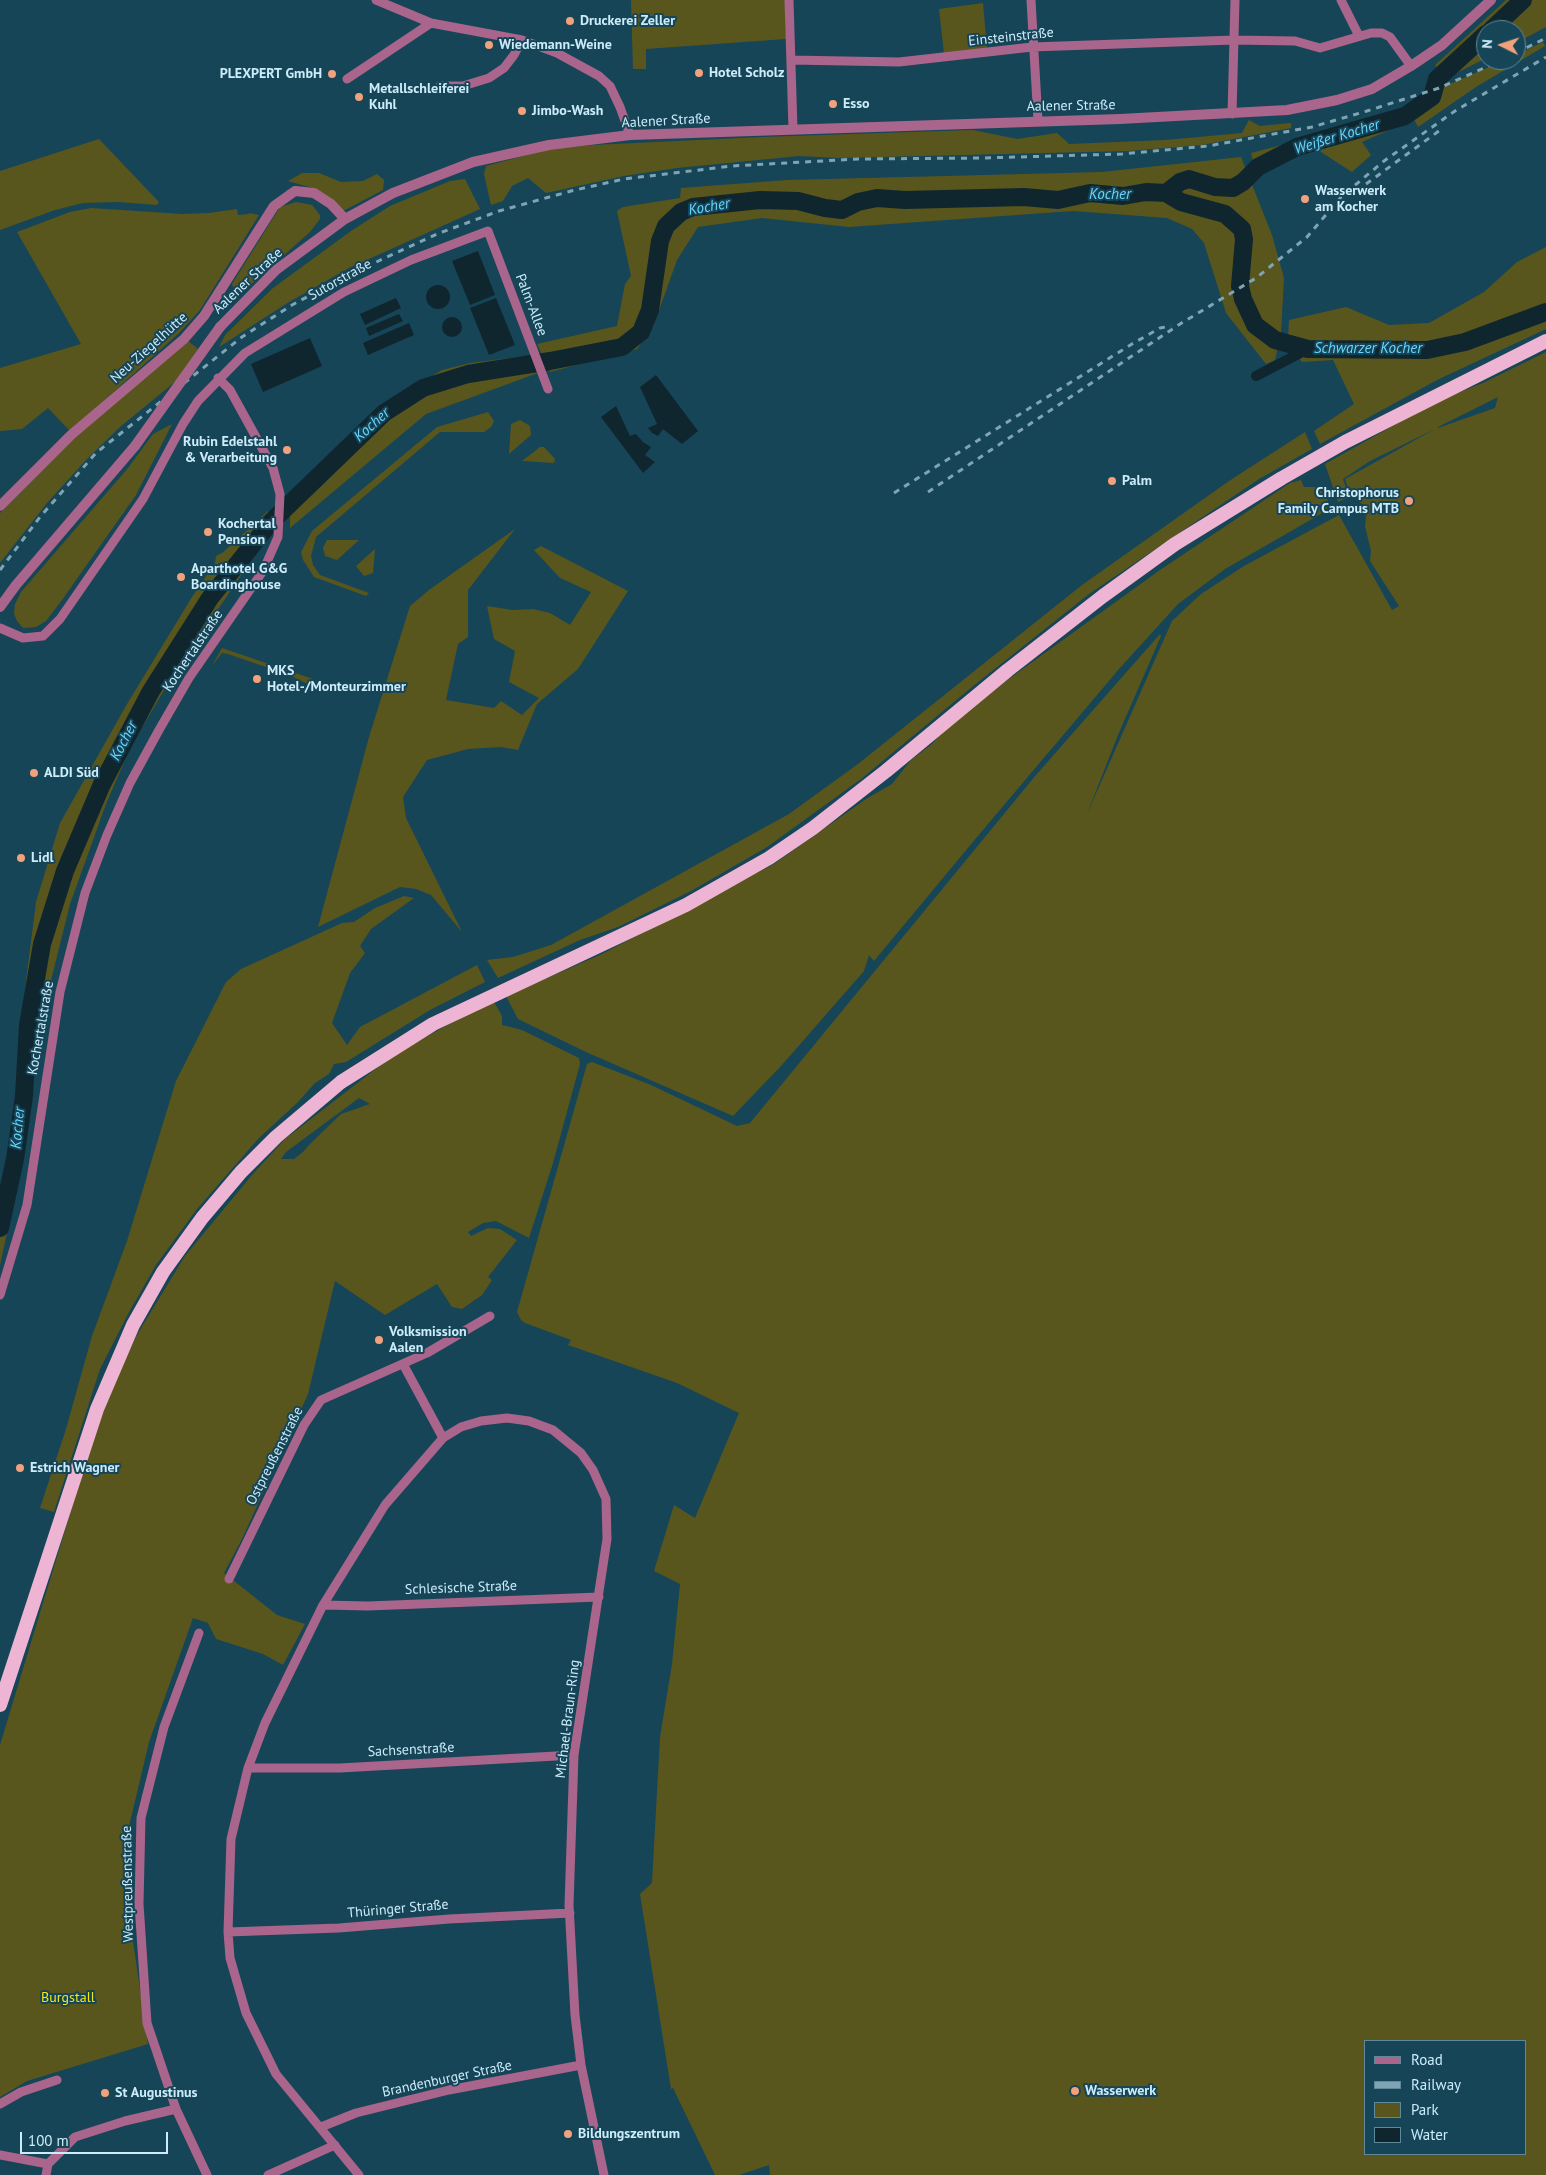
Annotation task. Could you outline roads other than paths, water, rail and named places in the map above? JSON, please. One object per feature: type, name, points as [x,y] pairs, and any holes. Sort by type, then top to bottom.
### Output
[{"type":"highway","points":[[0,1705],[97,1408],[133,1325],[163,1272],[202,1218],[241,1172],[276,1137],[326,1093],[440,1020],[686,905],[769,858],[813,828],[886,771],[1008,670],[1103,596],[1175,544],[1282,478],[1345,442],[1546,341]]},
{"type":"street","points":[[376,0],[431,23],[522,40],[556,54],[599,76],[610,86],[630,135]]},
{"type":"street","points":[[790,0],[793,129]]},
{"type":"street","points":[[1031,0],[1032,47],[1038,120]]},
{"type":"street","points":[[1232,114],[1235,0]]},
{"type":"street","points":[[1341,0],[1359,36]]},
{"type":"street","name":"Aalener Straße","points":[[0,607],[16,585],[135,446],[220,327],[276,270],[344,219],[393,193],[473,162],[550,145],[630,135],[1232,114],[1287,110],[1337,100],[1372,89],[1442,45],[1491,0]]},
{"type":"street","points":[[347,79],[431,23]]},
{"type":"street","name":"Einsteinstraße","points":[[792,60],[899,62],[1032,47],[1234,40],[1295,41],[1320,48],[1359,36],[1382,33],[1390,37],[1411,66]]},
{"type":"street","points":[[440,86],[463,86],[489,78],[504,68],[522,40]]},
{"type":"street","name":"Neu-Ziegelhütte","points":[[0,506],[71,435],[184,338],[204,316],[274,206],[295,191],[314,193],[331,204],[344,219]]},
{"type":"street","name":"Palm-Allee","points":[[488,230],[548,389]]},
{"type":"street","name":"Sutorstraße","points":[[218,378],[245,353],[344,292],[411,260],[488,230]]},
{"type":"street","points":[[0,628],[23,638],[43,636],[60,619],[143,499],[183,424],[198,401],[218,378]]},
{"type":"street","name":"Kochertalstraße","points":[[0,1295],[27,1205],[60,992],[91,877],[106,835],[130,783],[189,678],[263,571],[278,537],[280,494],[273,468],[230,390],[218,378]]},
{"type":"street","name":"Ostpreußenstraße","points":[[229,1579],[304,1425],[321,1400],[427,1353],[490,1316]]},
{"type":"street","points":[[403,1364],[443,1438]]},
{"type":"street","name":"Michael-Braun-Ring","points":[[359,2175],[276,2074],[246,2014],[230,1958],[228,1932],[231,1839],[248,1768],[265,1723],[323,1605],[385,1505],[443,1438],[461,1427],[481,1421],[507,1418],[529,1421],[552,1430],[581,1453],[593,1470],[606,1499],[607,1540],[600,1597],[574,1755],[570,1913],[575,2015],[581,2065],[604,2175]]},
{"type":"street","name":"Schlesische Straße","points":[[323,1605],[368,1606],[600,1597]]},
{"type":"street","name":"Westpreußenstraße","points":[[199,1634],[164,1727],[152,1770],[141,1818],[138,1865],[147,2023],[176,2109],[208,2175]]},
{"type":"street","name":"Sachsenstraße","points":[[248,1768],[340,1768],[574,1755]]},
{"type":"street","name":"Thüringer Straße","points":[[228,1932],[339,1928],[449,1919],[570,1913]]},
{"type":"street","name":"Brandenburger Straße","points":[[321,2127],[356,2113],[449,2090],[581,2065]]},
{"type":"street","points":[[0,2104],[21,2092],[57,2080]]},
{"type":"street","points":[[46,2175],[48,2164],[75,2137],[125,2121],[176,2109]]},
{"type":"street","points":[[268,2175],[335,2145]]},
{"type":"street","points":[[0,2155],[48,2164]]},
{"type":"water","points":[[478,251],[495,295],[470,305],[452,261]]},
{"type":"water","points":[[438,285],[447,288],[450,297],[447,306],[438,309],[429,306],[426,297],[429,288]]},
{"type":"water","points":[[396,298],[401,308],[365,325],[360,314]]},
{"type":"water","points":[[496,298],[515,345],[489,355],[470,308]]},
{"type":"water","points":[[399,314],[403,321],[369,336],[366,328]]},
{"type":"water","points":[[452,317],[459,320],[462,327],[459,334],[452,337],[445,334],[442,327],[445,320]]},
{"type":"water","points":[[409,323],[414,335],[368,355],[363,343]]},
{"type":"water","points":[[310,338],[322,366],[263,392],[251,364]]},
{"type":"water","points":[[656,375],[698,431],[682,444],[663,429],[658,436],[648,428],[657,424],[640,387]]},
{"type":"water","points":[[616,406],[630,436],[636,434],[651,447],[645,455],[655,462],[643,473],[601,417]]},
{"type":"waterway","name":"Weißer Kocher","points":[[1502,20],[1523,0]]},
{"type":"waterway","name":"Weißer Kocher","points":[[1166,193],[1180,182],[1189,179],[1215,187],[1233,188],[1243,182],[1258,167],[1297,147],[1405,116],[1432,97],[1437,79],[1476,43]]},
{"type":"waterway","name":"Kocher","points":[[0,1228],[15,1159],[24,1096],[28,1025],[42,944],[65,871],[102,784],[151,691],[210,598],[270,523],[384,413],[423,388],[468,374],[622,347],[641,332],[650,310],[660,241],[666,226],[681,212],[693,207],[760,200],[798,201],[842,210],[858,202],[877,198],[905,200],[1024,197],[1058,200],[1090,193],[1123,196],[1146,192],[1166,193],[1181,202],[1225,214],[1242,229],[1244,239],[1240,286],[1243,299],[1255,325],[1275,340],[1308,349],[1427,350],[1465,342],[1546,312]]},
{"type":"waterway","name":"Schwarzer Kocher","points":[[1256,376],[1308,349]]},
{"type":"waterway","name":"Kocher","points":[[550,361],[554,365]]},
{"type":"railway","points":[[1526,48],[1546,38]]},
{"type":"railway","points":[[928,492],[1180,324],[1256,278],[1307,237],[1342,196],[1384,161],[1455,111],[1546,57]]},
{"type":"railway","points":[[0,570],[40,517],[96,453],[242,337],[292,305],[346,276],[437,234],[499,211],[571,191],[624,179],[732,166],[858,159],[1122,154],[1208,146],[1312,127],[1439,88],[1480,70]]},
{"type":"railway","points":[[1366,184],[1443,128]]},
{"type":"railway","points":[[894,493],[1132,344],[1160,328],[1171,326]]},
{"type":"place","name":"Druckerei Zeller","points":[[570,21]]},
{"type":"place","name":"Wiedemann-Weine","points":[[489,45]]},
{"type":"place","name":"Hotel Scholz","points":[[699,73]]},
{"type":"place","name":"PLEXPERT GmbH","points":[[332,74]]},
{"type":"place","name":"Metallschleiferei Kuhl","points":[[359,97]]},
{"type":"place","name":"Esso","points":[[833,104]]},
{"type":"place","name":"Jimbo-Wash","points":[[522,111]]},
{"type":"place","name":"Wasserwerk am Kocher","points":[[1305,199]]},
{"type":"place","name":"Rubin Edelstahl & Verarbeitung","points":[[287,450]]},
{"type":"place","name":"Palm","points":[[1112,481]]},
{"type":"place","name":"Christophorus Family Campus MTB","points":[[1409,501]]},
{"type":"place","name":"Kochertal Pension","points":[[208,532]]},
{"type":"place","name":"Aparthotel G&G Boardinghouse","points":[[181,577]]},
{"type":"place","name":"MKS Hotel-/Monteurzimmer","points":[[257,679]]},
{"type":"place","name":"ALDI Süd","points":[[34,773]]},
{"type":"place","name":"Lidl","points":[[21,858]]},
{"type":"place","name":"Volksmission Aalen","points":[[379,1340]]},
{"type":"place","name":"Estrich Wagner","points":[[20,1468]]},
{"type":"place","name":"Wasserwerk","points":[[1075,2091]]},
{"type":"place","name":"St Augustinus","points":[[105,2093]]},
{"type":"place","name":"Bildungszentrum","points":[[568,2134]]},
{"type":"park label","name":"Burgstall","points":[[68,1998]]}]
